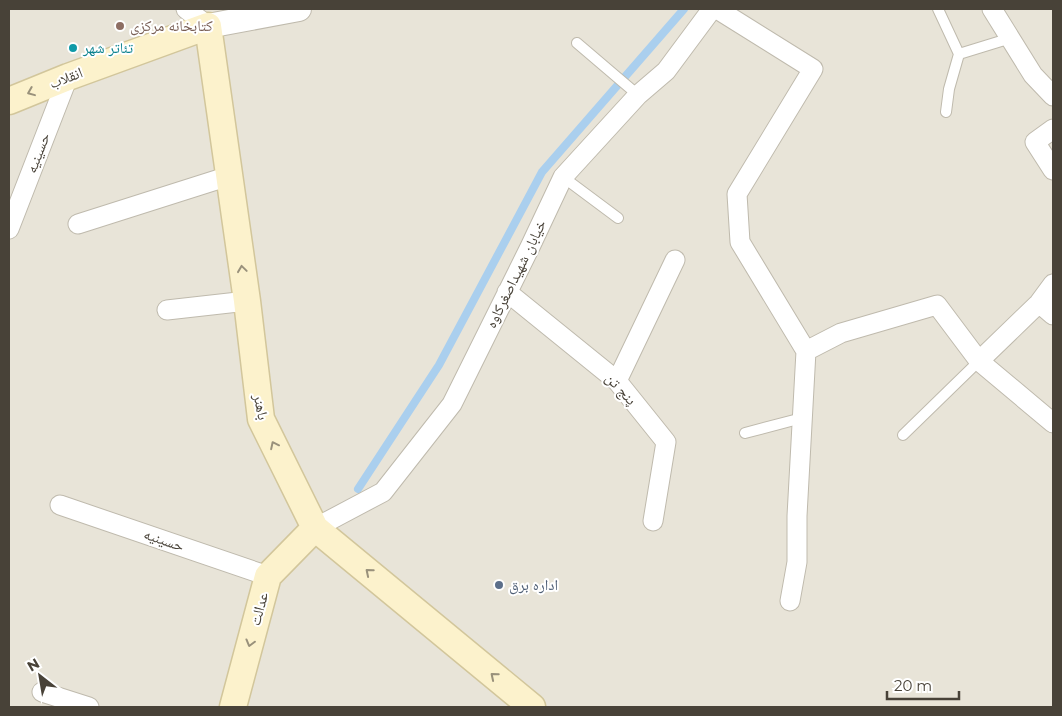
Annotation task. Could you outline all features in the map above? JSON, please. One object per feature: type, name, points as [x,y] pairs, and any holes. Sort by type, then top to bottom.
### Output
[{"type":"main road","name":"انقلاب","points":[[9,101],[206,18]]},
{"type":"main road","name":"باهنر","points":[[206,18],[247,301],[261,419],[315,528],[532,707]]},
{"type":"main road","name":"عدالت","points":[[233,707],[268,576],[315,528]]},
{"type":"street","points":[[186,9],[206,18],[299,9]]},
{"type":"street","name":"خیابان شهیداصغرکاوه","points":[[315,528],[383,492],[452,404],[563,178],[638,95],[666,71],[712,9]]},
{"type":"street","points":[[717,9],[813,69],[737,194],[740,242],[806,351],[797,516],[797,562],[790,601]]},
{"type":"street","points":[[992,9],[1033,75],[1053,96]]},
{"type":"street","name":"حسینیه","points":[[9,229],[68,77]]},
{"type":"street","points":[[1053,129],[1035,142],[1053,170]]},
{"type":"street","points":[[78,224],[229,176]]},
{"type":"street","points":[[617,381],[675,260]]},
{"type":"street","points":[[979,360],[1039,303],[1053,284]]},
{"type":"street","name":"پنج تن","points":[[508,292],[617,381],[666,442],[653,521]]},
{"type":"street","points":[[167,310],[247,301]]},
{"type":"street","points":[[1039,303],[1053,315]]},
{"type":"street","points":[[806,351],[841,333],[937,305],[979,360],[1053,423]]},
{"type":"street","name":"حسینیه","points":[[60,505],[268,576]]},
{"type":"street","points":[[42,692],[89,707]]},
{"type":"lane","points":[[938,9],[959,54],[949,89],[946,112]]},
{"type":"lane","points":[[959,54],[1011,38]]},
{"type":"lane","points":[[577,43],[638,95]]},
{"type":"lane","points":[[563,178],[618,218]]},
{"type":"lane","points":[[904,435],[979,360]]},
{"type":"lane","points":[[744,433],[802,418]]},
{"type":"shaded area","points":[[9,9],[1053,9],[1053,707],[9,707]]},
{"type":"waterway","points":[[358,489],[439,365],[542,172],[684,9]]},
{"type":"place","name":"کتابخانه مرکزی","points":[[120,26]]},
{"type":"place","name":"تئاتر شهر","points":[[73,48]]},
{"type":"place","name":"اداره برق","points":[[499,585]]}]
